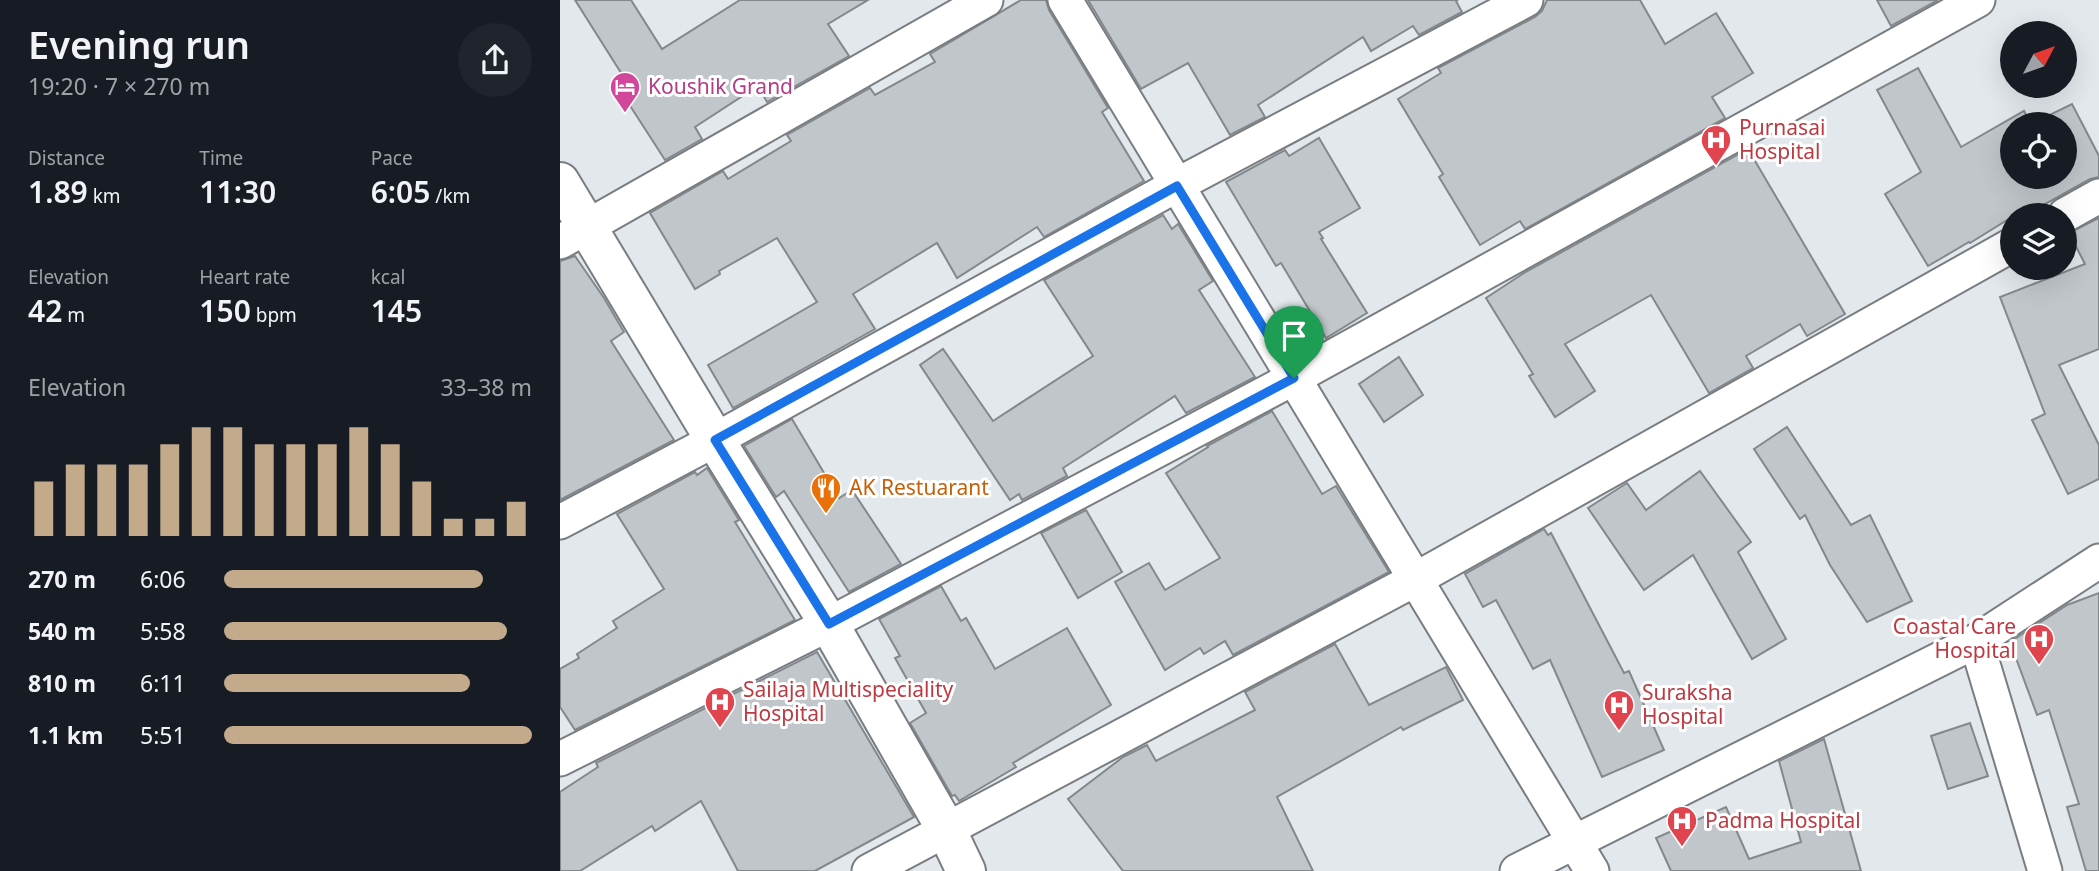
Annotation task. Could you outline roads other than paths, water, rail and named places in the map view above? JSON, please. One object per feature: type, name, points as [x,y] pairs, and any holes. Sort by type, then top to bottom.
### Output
[{"type":"street","points":[[573,235],[986,0]]},
{"type":"street","points":[[1065,0],[1592,871]]},
{"type":"street","points":[[560,522],[715,440],[1177,186],[1526,0]]},
{"type":"street","points":[[560,759],[829,624],[1294,378],[1978,0]]},
{"type":"street","points":[[560,182],[573,235],[715,440],[829,624],[946,829],[966,871]]},
{"type":"street","points":[[2077,208],[2099,196]]},
{"type":"street","points":[[869,871],[1416,579],[2000,252]]},
{"type":"street","points":[[1517,871],[1976,641],[2099,561]]},
{"type":"street","points":[[1976,641],[2045,871]]},
{"type":"place","name":"Koushik Grand","points":[[625,114]]},
{"type":"place","name":"Purnasai Hospital","points":[[1716,167]]},
{"type":"place","name":"AK Restuarant","points":[[826,515]]},
{"type":"place","name":"Coastal Care Hospital","points":[[2039,666]]},
{"type":"place","name":"Sailaja Multispeciality Hospital","points":[[720,729]]},
{"type":"place","name":"Suraksha Hospital","points":[[1619,732]]},
{"type":"place","name":"Padma Hospital","points":[[1682,848]]}]
